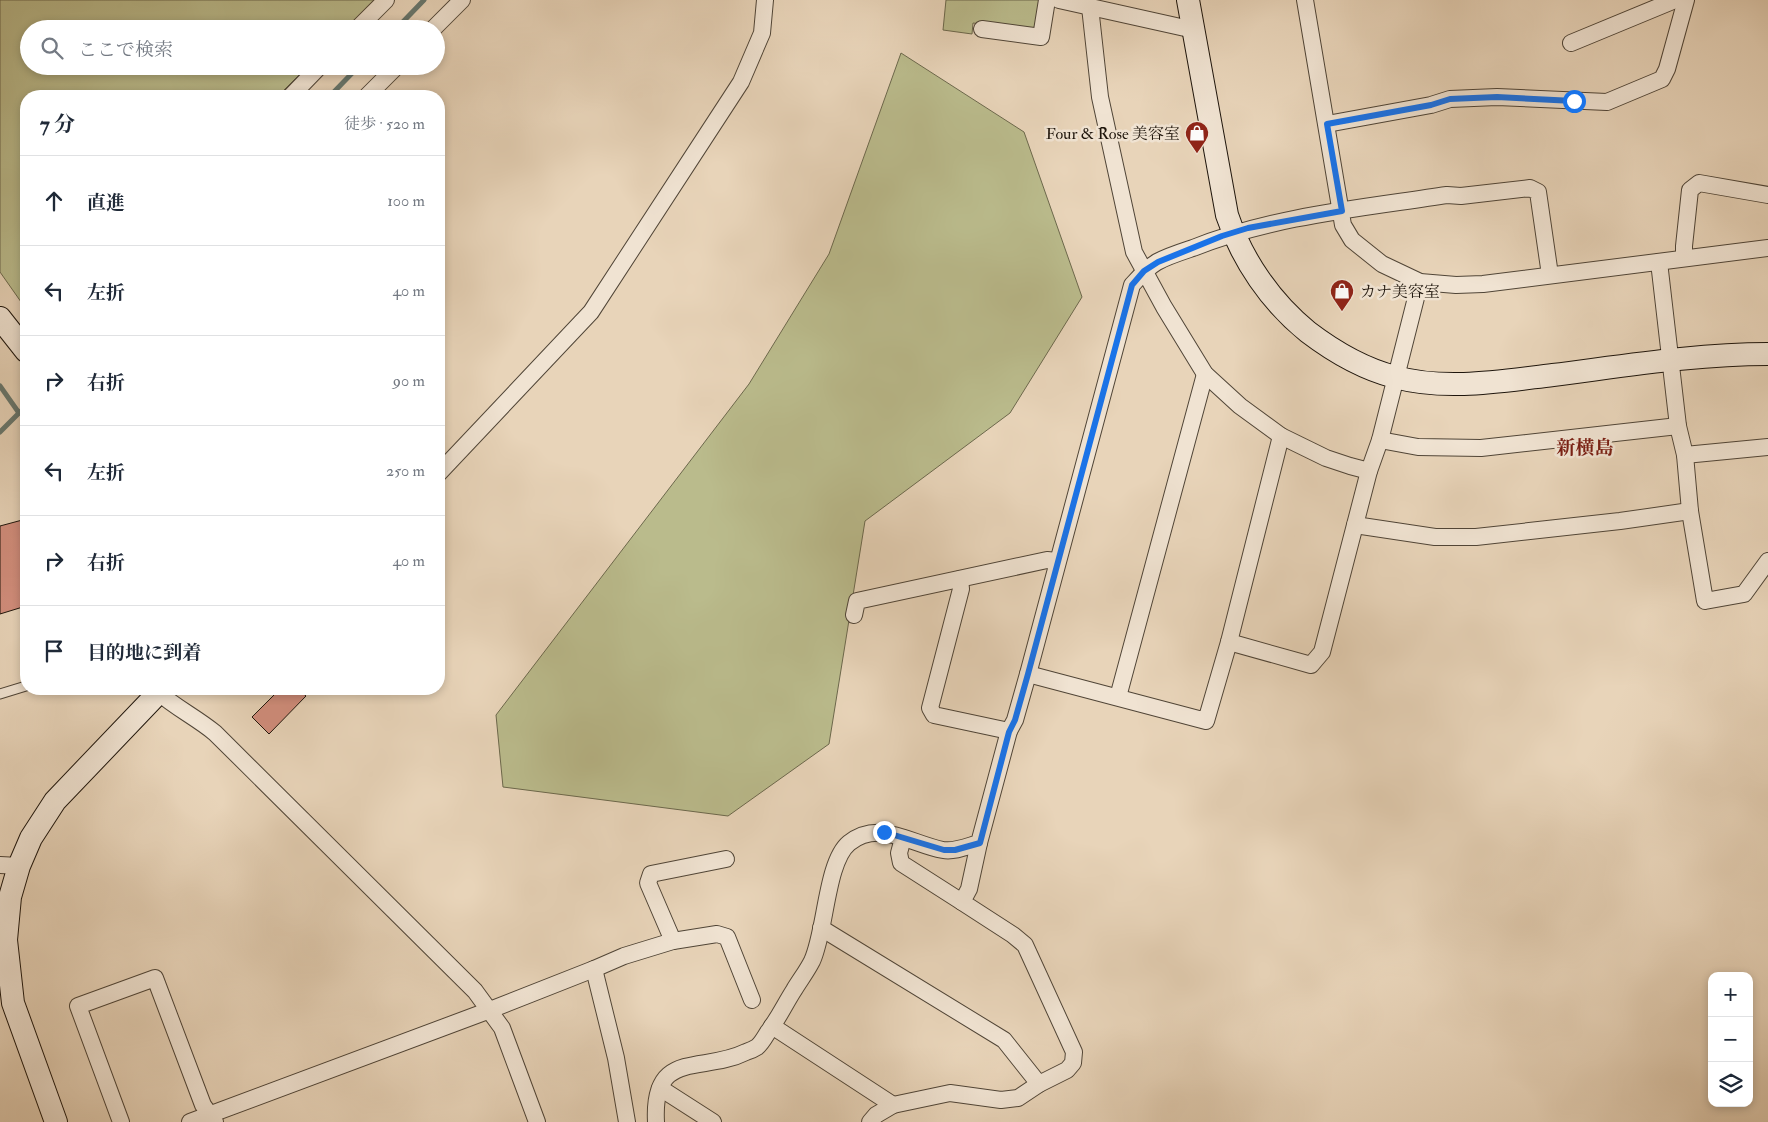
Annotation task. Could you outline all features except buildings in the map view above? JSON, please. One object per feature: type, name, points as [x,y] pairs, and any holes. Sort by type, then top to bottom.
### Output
[{"type":"street","points":[[366,20],[386,0]]},
{"type":"street","points":[[443,20],[462,0]]},
{"type":"street","points":[[445,467],[591,312],[741,82],[762,33],[765,0]]},
{"type":"street","points":[[982,30],[1041,37],[1047,0]]},
{"type":"street","points":[[1059,0],[1194,30]]},
{"type":"street","points":[[1188,0],[1227,215],[1233,233],[1265,288],[1292,319],[1325,345],[1362,365],[1395,377],[1426,382],[1462,384],[1513,380],[1671,360],[1768,354]]},
{"type":"street","points":[[1305,0],[1344,225],[1352,240],[1382,264],[1420,282],[1456,286],[1768,248]]},
{"type":"street","points":[[1571,43],[1675,0]]},
{"type":"street","points":[[1327,124],[1431,105],[1450,99],[1497,97],[1606,102],[1662,79],[1667,69],[1686,0]]},
{"type":"street","points":[[1090,7],[1100,97],[1134,252],[1164,307],[1205,374],[1240,406],[1281,436],[1326,458],[1369,471]]},
{"type":"street","points":[[297,90],[311,75]]},
{"type":"street","points":[[373,90],[388,75]]},
{"type":"street","points":[[1684,258],[1690,190],[1699,183],[1768,195]]},
{"type":"street","points":[[962,902],[969,889],[1009,732],[1015,720],[1028,674],[1132,285],[1144,271],[1158,262],[1248,228],[1447,195],[1461,196],[1530,188],[1538,192],[1550,274]]},
{"type":"street","points":[[1659,262],[1678,426],[1685,455],[1690,511],[1705,601],[1744,594],[1768,561]]},
{"type":"street","points":[[1229,642],[1311,665],[1322,652],[1369,471],[1380,440],[1420,282]]},
{"type":"street","points":[[0,318],[20,343]]},
{"type":"street","points":[[1118,697],[1205,374]]},
{"type":"street","points":[[1380,440],[1418,447],[1481,448],[1678,426]]},
{"type":"street","points":[[1028,674],[1206,720],[1229,642],[1281,436]]},
{"type":"street","points":[[1685,455],[1768,447]]},
{"type":"street","points":[[1355,525],[1436,537],[1476,538],[1690,511]]},
{"type":"street","points":[[854,615],[857,600],[1047,560],[1057,561]]},
{"type":"street","points":[[960,579],[961,589],[930,708],[934,715],[1009,732]]},
{"type":"street","points":[[56,1122],[13,1004],[6,940],[10,897],[10,866],[56,801],[156,695]]},
{"type":"street","points":[[163,695],[169,702],[201,721],[216,733],[475,991],[502,1028],[537,1122]]},
{"type":"street","points":[[656,1122],[655,1102],[668,1074],[686,1065],[736,1057],[757,1047],[772,1026],[812,960],[822,928],[835,863],[848,843],[867,832],[884,832],[944,850],[955,850],[980,843]]},
{"type":"street","points":[[870,1122],[876,1115],[892,1104],[950,1093],[1001,1100],[1018,1098],[1039,1084],[1067,1070],[1073,1063],[1074,1052],[1025,945],[901,863],[899,852],[903,838]]},
{"type":"street","points":[[673,941],[648,883],[651,874],[726,859]]},
{"type":"street","points":[[822,928],[1004,1040],[1039,1084]]},
{"type":"street","points":[[190,1122],[213,1118],[624,956],[673,941],[717,934],[727,937],[752,1000]]},
{"type":"street","points":[[594,969],[616,1058],[627,1122]]},
{"type":"street","points":[[121,1122],[78,1006],[155,978],[203,1104],[213,1118]]},
{"type":"street","points":[[772,1026],[892,1104]]},
{"type":"street","points":[[660,1088],[713,1122]]},
{"type":"lane","points":[[0,694],[20,688]]},
{"type":"green space","points":[[0,0],[374,0],[355,20],[20,20],[20,75],[299,75],[284,90],[20,90],[20,300],[0,272]]},
{"type":"green space","points":[[946,0],[1042,0],[1038,31],[973,23],[972,34],[943,30]]},
{"type":"green space","points":[[901,53],[1024,132],[1082,297],[1010,413],[865,521],[829,744],[728,816],[503,787],[496,715],[749,384],[829,254]]},
{"type":"waterway","points":[[405,20],[424,0]]},
{"type":"waterway","points":[[336,90],[350,75]]},
{"type":"waterway","points":[[0,386],[19,413]]},
{"type":"waterway","points":[[0,432],[20,412]]},
{"type":"place","name":"Four & Rose 美容室","points":[[1197,154]]},
{"type":"place","name":"カナ美容室","points":[[1342,312]]},
{"type":"district","name":"新横島","points":[[1585,447]]},
{"type":"route","points":[[884,832],[944,850],[955,850],[980,843],[1009,732],[1015,720],[1028,674],[1132,285],[1144,271],[1158,262],[1222,236],[1248,228],[1342,211],[1327,124],[1431,105],[1450,99],[1497,97],[1574,101]]}]
